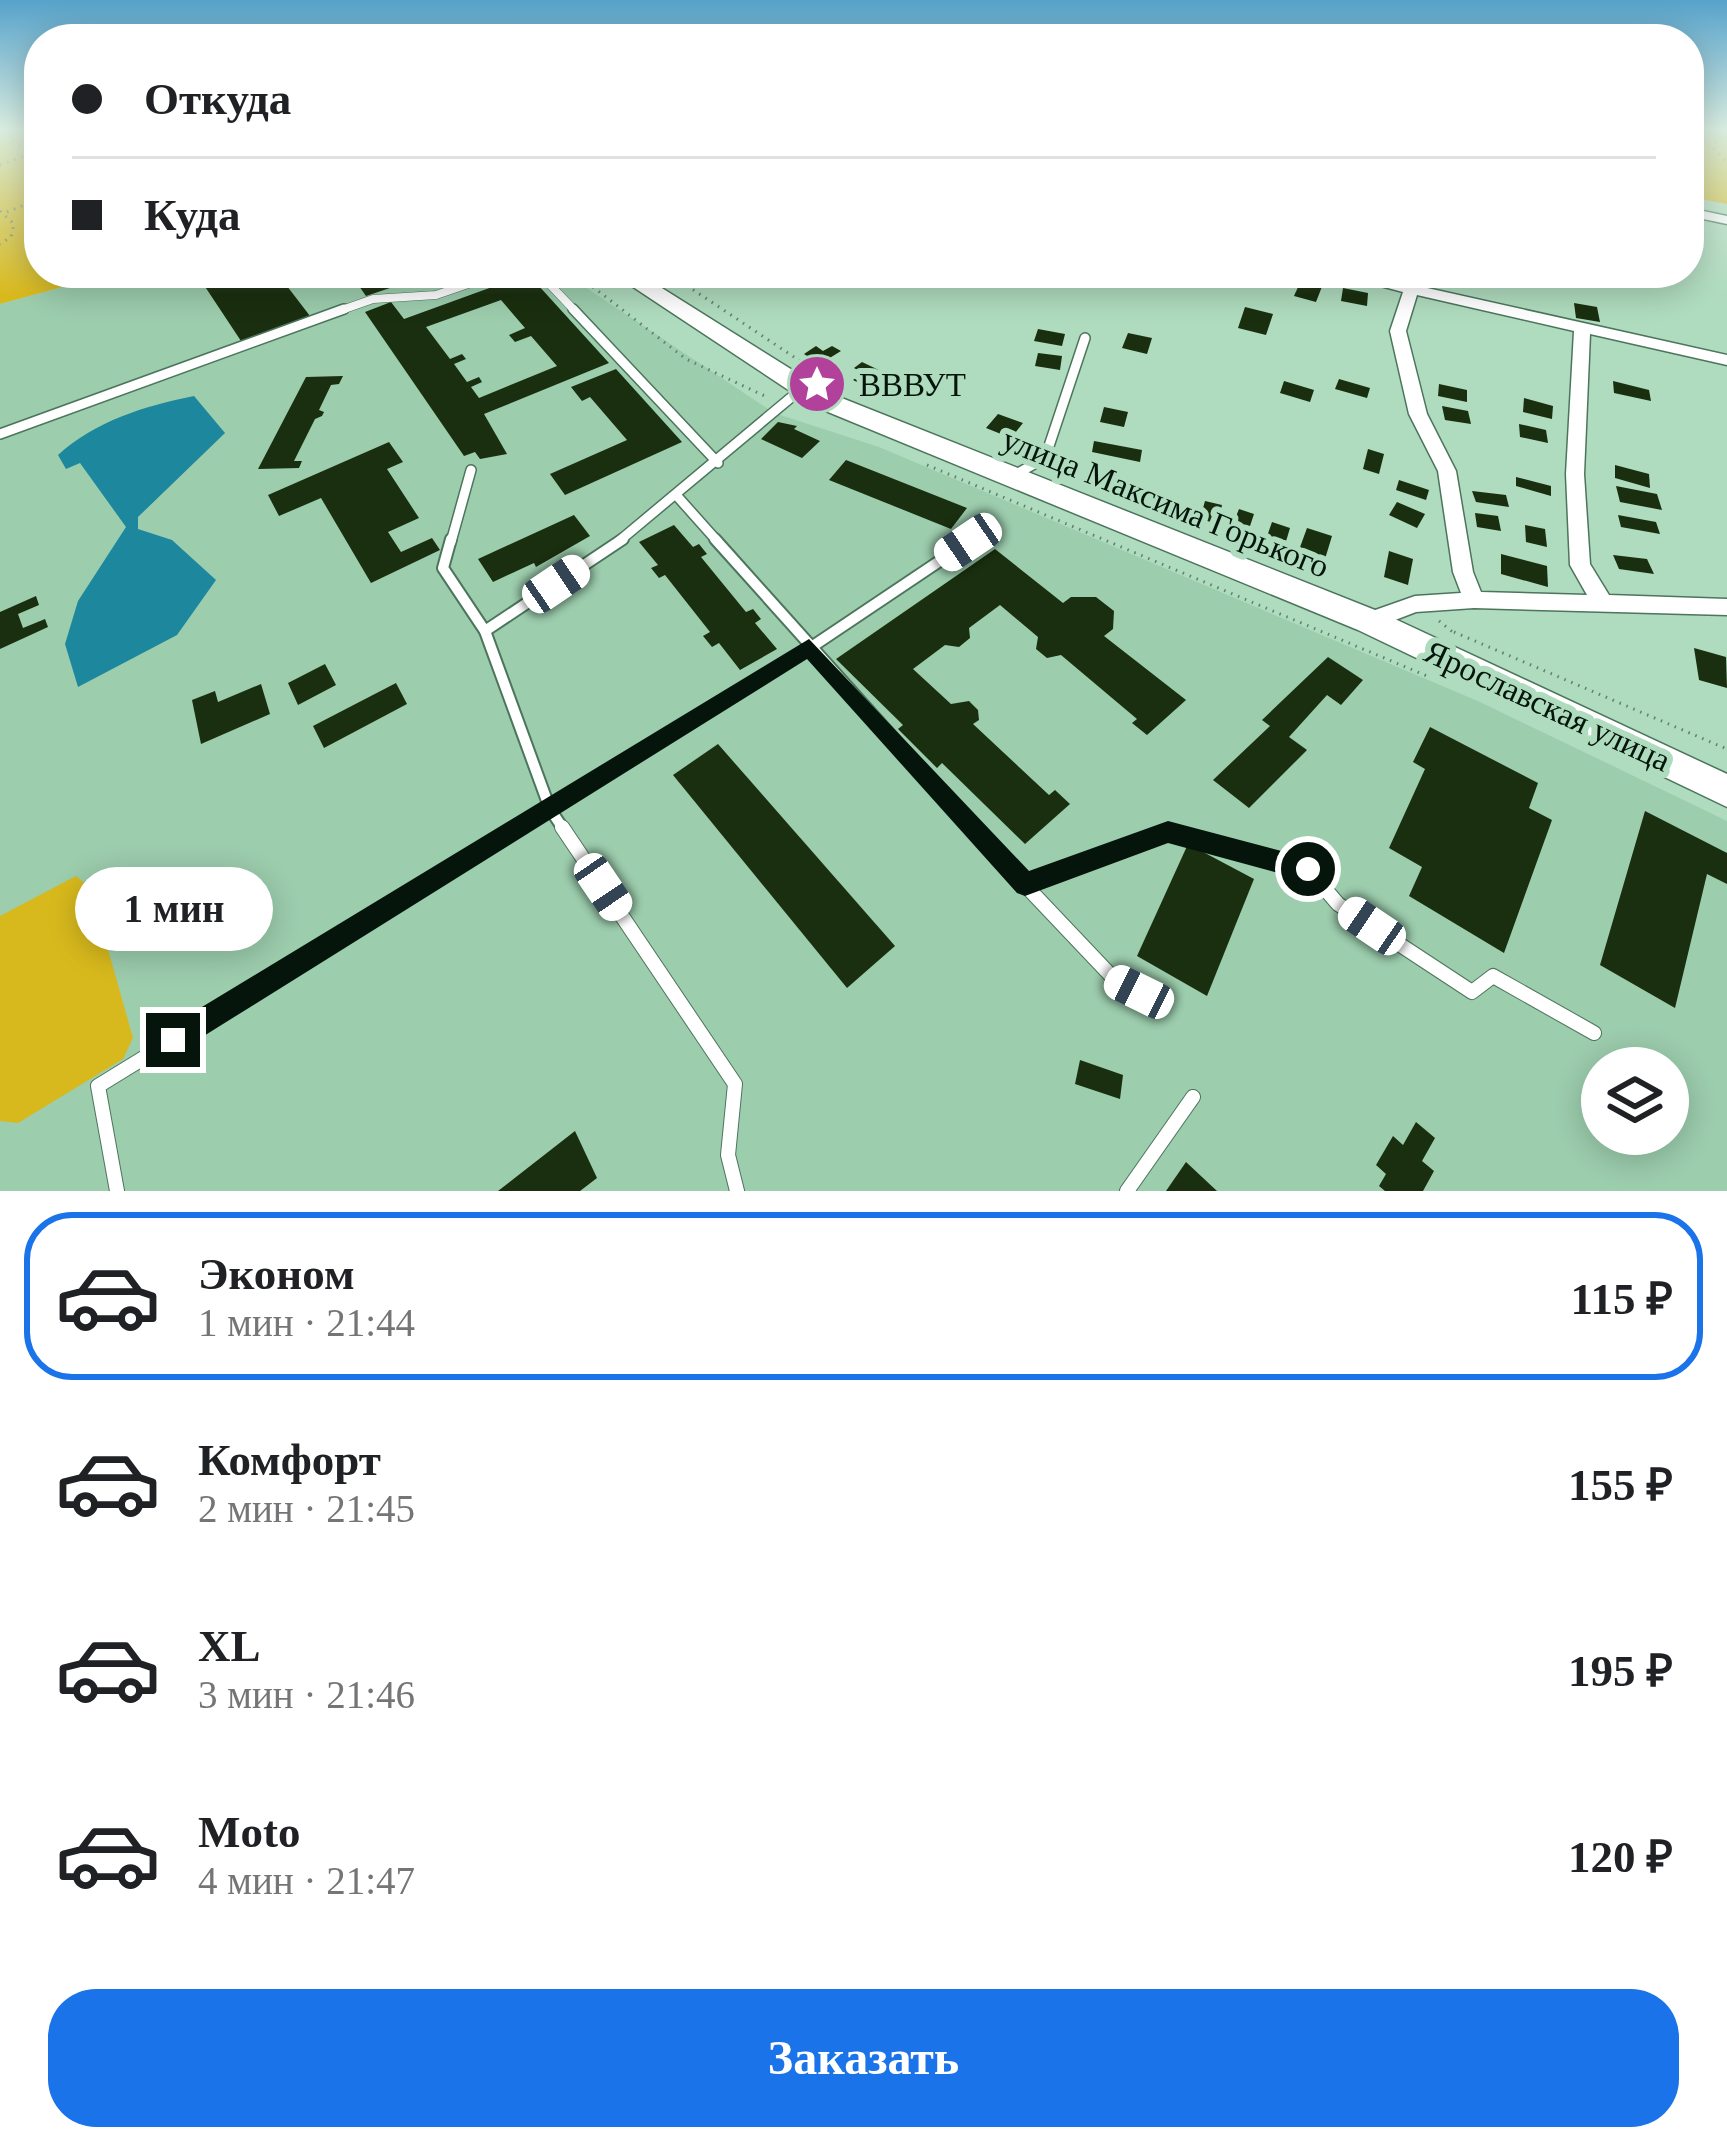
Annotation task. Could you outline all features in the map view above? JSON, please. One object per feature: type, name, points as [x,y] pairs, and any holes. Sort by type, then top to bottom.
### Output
[{"type":"main road","name":"улица Максима Горького","points":[[643,288],[792,398],[1369,621]]},
{"type":"main road","name":"Ярославская улица","points":[[1369,621],[1727,791]]},
{"type":"street","points":[[1403,288],[1727,360]]},
{"type":"street","points":[[1411,290],[1398,331],[1418,414],[1447,471],[1463,572],[1474,600]]},
{"type":"street","points":[[1582,331],[1575,474],[1580,565],[1603,603]]},
{"type":"street","points":[[1369,621],[1415,604],[1474,600],[1727,607]]},
{"type":"lane","points":[[0,434],[373,299],[436,295],[456,288]]},
{"type":"lane","points":[[552,288],[718,463]]},
{"type":"lane","points":[[1008,479],[1045,458],[1085,338]]},
{"type":"lane","points":[[485,632],[677,496],[792,398]]},
{"type":"lane","points":[[471,470],[443,568],[485,632],[550,809],[735,1084],[728,1156],[736,1191]]},
{"type":"lane","points":[[677,496],[1117,982],[1162,1004]]},
{"type":"lane","points":[[117,1191],[98,1086],[550,809],[968,542]]},
{"type":"lane","points":[[1025,885],[1168,832],[1308,869],[1339,904],[1472,992],[1492,976],[1594,1033]]},
{"type":"lane","points":[[1127,1191],[1193,1097]]},
{"type":"path","points":[[0,244],[11,237],[14,224],[2,212]]},
{"type":"path","points":[[595,288],[686,359],[792,398]]},
{"type":"path","points":[[691,288],[839,383]]},
{"type":"path","points":[[910,458],[1434,679]]},
{"type":"path","points":[[1454,632],[1727,749]]},
{"type":"shaded area","points":[[0,185],[24,185],[24,288],[58,288],[0,304]]},
{"type":"shaded area","points":[[1704,185],[1727,185],[1727,204],[1704,200]]},
{"type":"shaded area","points":[[58,288],[586,288],[774,413],[879,447],[1480,702],[1727,821],[1727,1191],[0,1191],[0,304]]},
{"type":"shaded area","points":[[76,876],[91,889],[133,1038],[123,1059],[18,1123],[0,1121],[0,916]]},
{"type":"water","points":[[194,396],[225,433],[138,517],[138,529],[172,540],[216,580],[177,635],[78,687],[65,644],[78,601],[126,527],[80,463],[66,469],[58,455],[122,416]]},
{"type":"building","points":[[206,288],[289,288],[310,316],[241,341]]},
{"type":"building","points":[[360,288],[390,288],[366,296]]},
{"type":"building","points":[[489,288],[541,288],[609,363],[484,414],[507,454],[480,459],[475,452],[464,456],[365,312],[391,302],[404,319]],"holes":[[[501,300],[525,328],[509,335],[515,342],[531,336],[557,366],[479,398],[471,387],[482,382],[479,377],[467,382],[454,364],[466,359],[462,354],[450,359],[426,327]]]},
{"type":"building","points":[[1298,288],[1321,288],[1316,302],[1294,296]]},
{"type":"building","points":[[1343,288],[1368,293],[1367,306],[1341,301]]},
{"type":"building","points":[[1574,303],[1597,307],[1600,322],[1576,318]]},
{"type":"building","points":[[1245,307],[1273,314],[1266,335],[1238,328]]},
{"type":"building","points":[[1038,329],[1065,334],[1062,346],[1034,341]]},
{"type":"building","points":[[1128,333],[1152,338],[1147,354],[1122,348]]},
{"type":"building","points":[[816,346],[841,351],[820,364],[804,354]]},
{"type":"building","points":[[1038,353],[1062,356],[1060,370],[1035,366]]},
{"type":"building","points":[[862,362],[883,372],[865,386],[853,380],[863,373],[854,368]]},
{"type":"building","points":[[616,369],[682,442],[565,495],[550,474],[627,440],[590,397],[582,401],[571,387]]},
{"type":"building","points":[[343,376],[339,384],[331,385],[319,410],[324,412],[315,419],[294,461],[302,461],[299,468],[258,469],[306,377]]},
{"type":"building","points":[[1339,379],[1370,388],[1367,398],[1335,389]]},
{"type":"building","points":[[1284,381],[1314,390],[1310,402],[1280,393]]},
{"type":"building","points":[[1613,381],[1649,390],[1651,401],[1614,393]]},
{"type":"building","points":[[1439,384],[1467,390],[1467,402],[1438,396]]},
{"type":"building","points":[[1524,398],[1553,406],[1552,419],[1523,412]]},
{"type":"building","points":[[1442,406],[1468,411],[1471,424],[1445,420]]},
{"type":"building","points":[[1104,407],[1128,412],[1124,427],[1100,422]]},
{"type":"building","points":[[998,414],[1023,423],[1011,438],[986,428]]},
{"type":"building","points":[[778,422],[797,426],[794,429],[820,441],[802,458],[761,439]]},
{"type":"building","points":[[1519,424],[1546,430],[1548,443],[1520,437]]},
{"type":"building","points":[[1094,441],[1142,450],[1140,462],[1092,452]]},
{"type":"building","points":[[389,442],[403,462],[387,469],[419,518],[388,532],[401,552],[432,538],[440,550],[371,583],[321,498],[279,516],[268,495]]},
{"type":"building","points":[[1368,449],[1384,454],[1379,474],[1363,469]]},
{"type":"building","points":[[846,460],[967,508],[951,529],[829,480]]},
{"type":"building","points":[[1615,465],[1649,474],[1650,488],[1615,478]]},
{"type":"building","points":[[1516,477],[1551,486],[1551,496],[1516,486]]},
{"type":"building","points":[[1399,480],[1429,490],[1426,500],[1396,490]]},
{"type":"building","points":[[1616,486],[1657,494],[1662,510],[1620,502]]},
{"type":"building","points":[[1472,491],[1506,495],[1509,507],[1476,502]]},
{"type":"building","points":[[1205,501],[1222,505],[1218,524],[1200,519]]},
{"type":"building","points":[[1397,502],[1425,514],[1417,528],[1389,515]]},
{"type":"building","points":[[1239,509],[1254,514],[1247,535],[1231,529]]},
{"type":"building","points":[[1475,513],[1498,516],[1501,531],[1477,527]]},
{"type":"building","points":[[574,515],[590,536],[536,567],[534,563],[493,582],[478,559]]},
{"type":"building","points":[[1618,515],[1656,522],[1660,534],[1621,527]]},
{"type":"building","points":[[1272,522],[1290,528],[1284,548],[1265,542]]},
{"type":"building","points":[[674,525],[693,547],[699,544],[707,554],[701,557],[746,612],[753,609],[761,619],[755,623],[777,649],[740,670],[719,643],[712,647],[703,636],[710,632],[665,575],[659,578],[651,568],[658,565],[639,542]]},
{"type":"building","points":[[1525,525],[1545,529],[1547,547],[1526,542]]},
{"type":"building","points":[[1307,528],[1332,536],[1325,559],[1299,550]]},
{"type":"building","points":[[995,549],[1063,603],[1071,597],[1096,597],[1114,611],[1113,629],[1104,636],[1186,700],[1147,735],[1132,723],[1137,719],[1061,655],[1047,658],[1036,649],[1038,637],[1000,605],[969,628],[970,638],[959,647],[945,645],[913,669],[951,704],[969,701],[978,710],[979,720],[973,724],[1049,795],[1055,790],[1070,804],[1025,844],[942,763],[937,768],[898,729],[903,725],[836,659]]},
{"type":"building","points":[[1389,551],[1413,559],[1408,585],[1384,577]]},
{"type":"building","points":[[1501,554],[1547,566],[1548,587],[1501,574]]},
{"type":"building","points":[[1613,555],[1647,559],[1654,574],[1619,569]]},
{"type":"building","points":[[36,596],[39,605],[18,614],[23,628],[45,619],[48,627],[0,649],[0,612]]},
{"type":"building","points":[[1694,648],[1726,657],[1727,688],[1699,680]]},
{"type":"building","points":[[1328,657],[1363,680],[1341,705],[1327,695],[1289,737],[1307,750],[1249,808],[1213,780],[1270,726],[1262,720]]},
{"type":"building","points":[[325,664],[336,685],[298,705],[288,683]]},
{"type":"building","points":[[396,683],[407,704],[324,748],[313,726]]},
{"type":"building","points":[[261,684],[270,714],[201,744],[192,700],[215,691],[218,702]]},
{"type":"building","points":[[1430,727],[1538,783],[1529,808],[1552,820],[1504,953],[1409,896],[1422,867],[1389,848],[1425,769],[1413,762]]},
{"type":"building","points":[[718,744],[895,946],[847,988],[673,775]]},
{"type":"building","points":[[1645,811],[1727,853],[1727,884],[1707,874],[1675,1008],[1600,965]]},
{"type":"building","points":[[1188,844],[1254,879],[1207,996],[1137,956]]},
{"type":"building","points":[[1080,1060],[1123,1075],[1120,1099],[1075,1084]]},
{"type":"building","points":[[1416,1122],[1435,1138],[1422,1161],[1434,1171],[1423,1191],[1385,1191],[1379,1186],[1386,1174],[1376,1165],[1393,1136],[1403,1145]]},
{"type":"building","points":[[575,1131],[597,1178],[580,1191],[498,1191]]},
{"type":"building","points":[[1186,1162],[1217,1191],[1166,1191]]},
{"type":"place","name":"ВВВУТ","points":[[817,384]]},
{"type":"route","points":[[173,1040],[809,647],[1025,885],[1168,832],[1308,869]]}]
